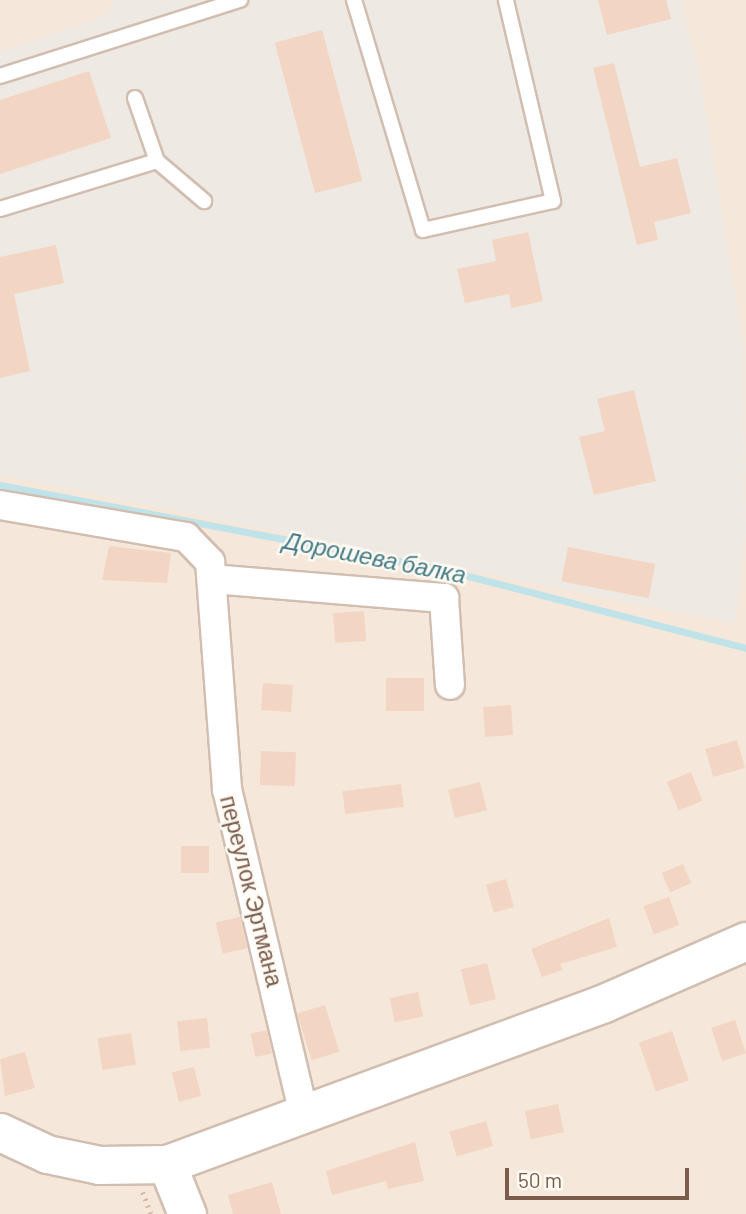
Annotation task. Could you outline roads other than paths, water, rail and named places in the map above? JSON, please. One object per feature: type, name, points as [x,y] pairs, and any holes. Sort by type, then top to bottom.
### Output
[{"type":"street","name":"переулок Эртмана","points":[[0,505],[186,537],[211,562],[227,789],[304,1116]]},
{"type":"street","points":[[212,579],[444,598],[450,685]]},
{"type":"street","points":[[0,1132],[47,1154],[154,1176],[304,1116],[604,1003],[746,941]]},
{"type":"street","points":[[154,1176],[187,1214]]},
{"type":"lane","points":[[0,76],[240,0]]},
{"type":"lane","points":[[354,0],[423,230],[553,201],[506,0]]},
{"type":"lane","points":[[135,98],[158,162],[204,201]]},
{"type":"lane","points":[[0,209],[158,162]]},
{"type":"waterway","name":"Дорошева балка","points":[[0,485],[441,569],[746,648]]}]
